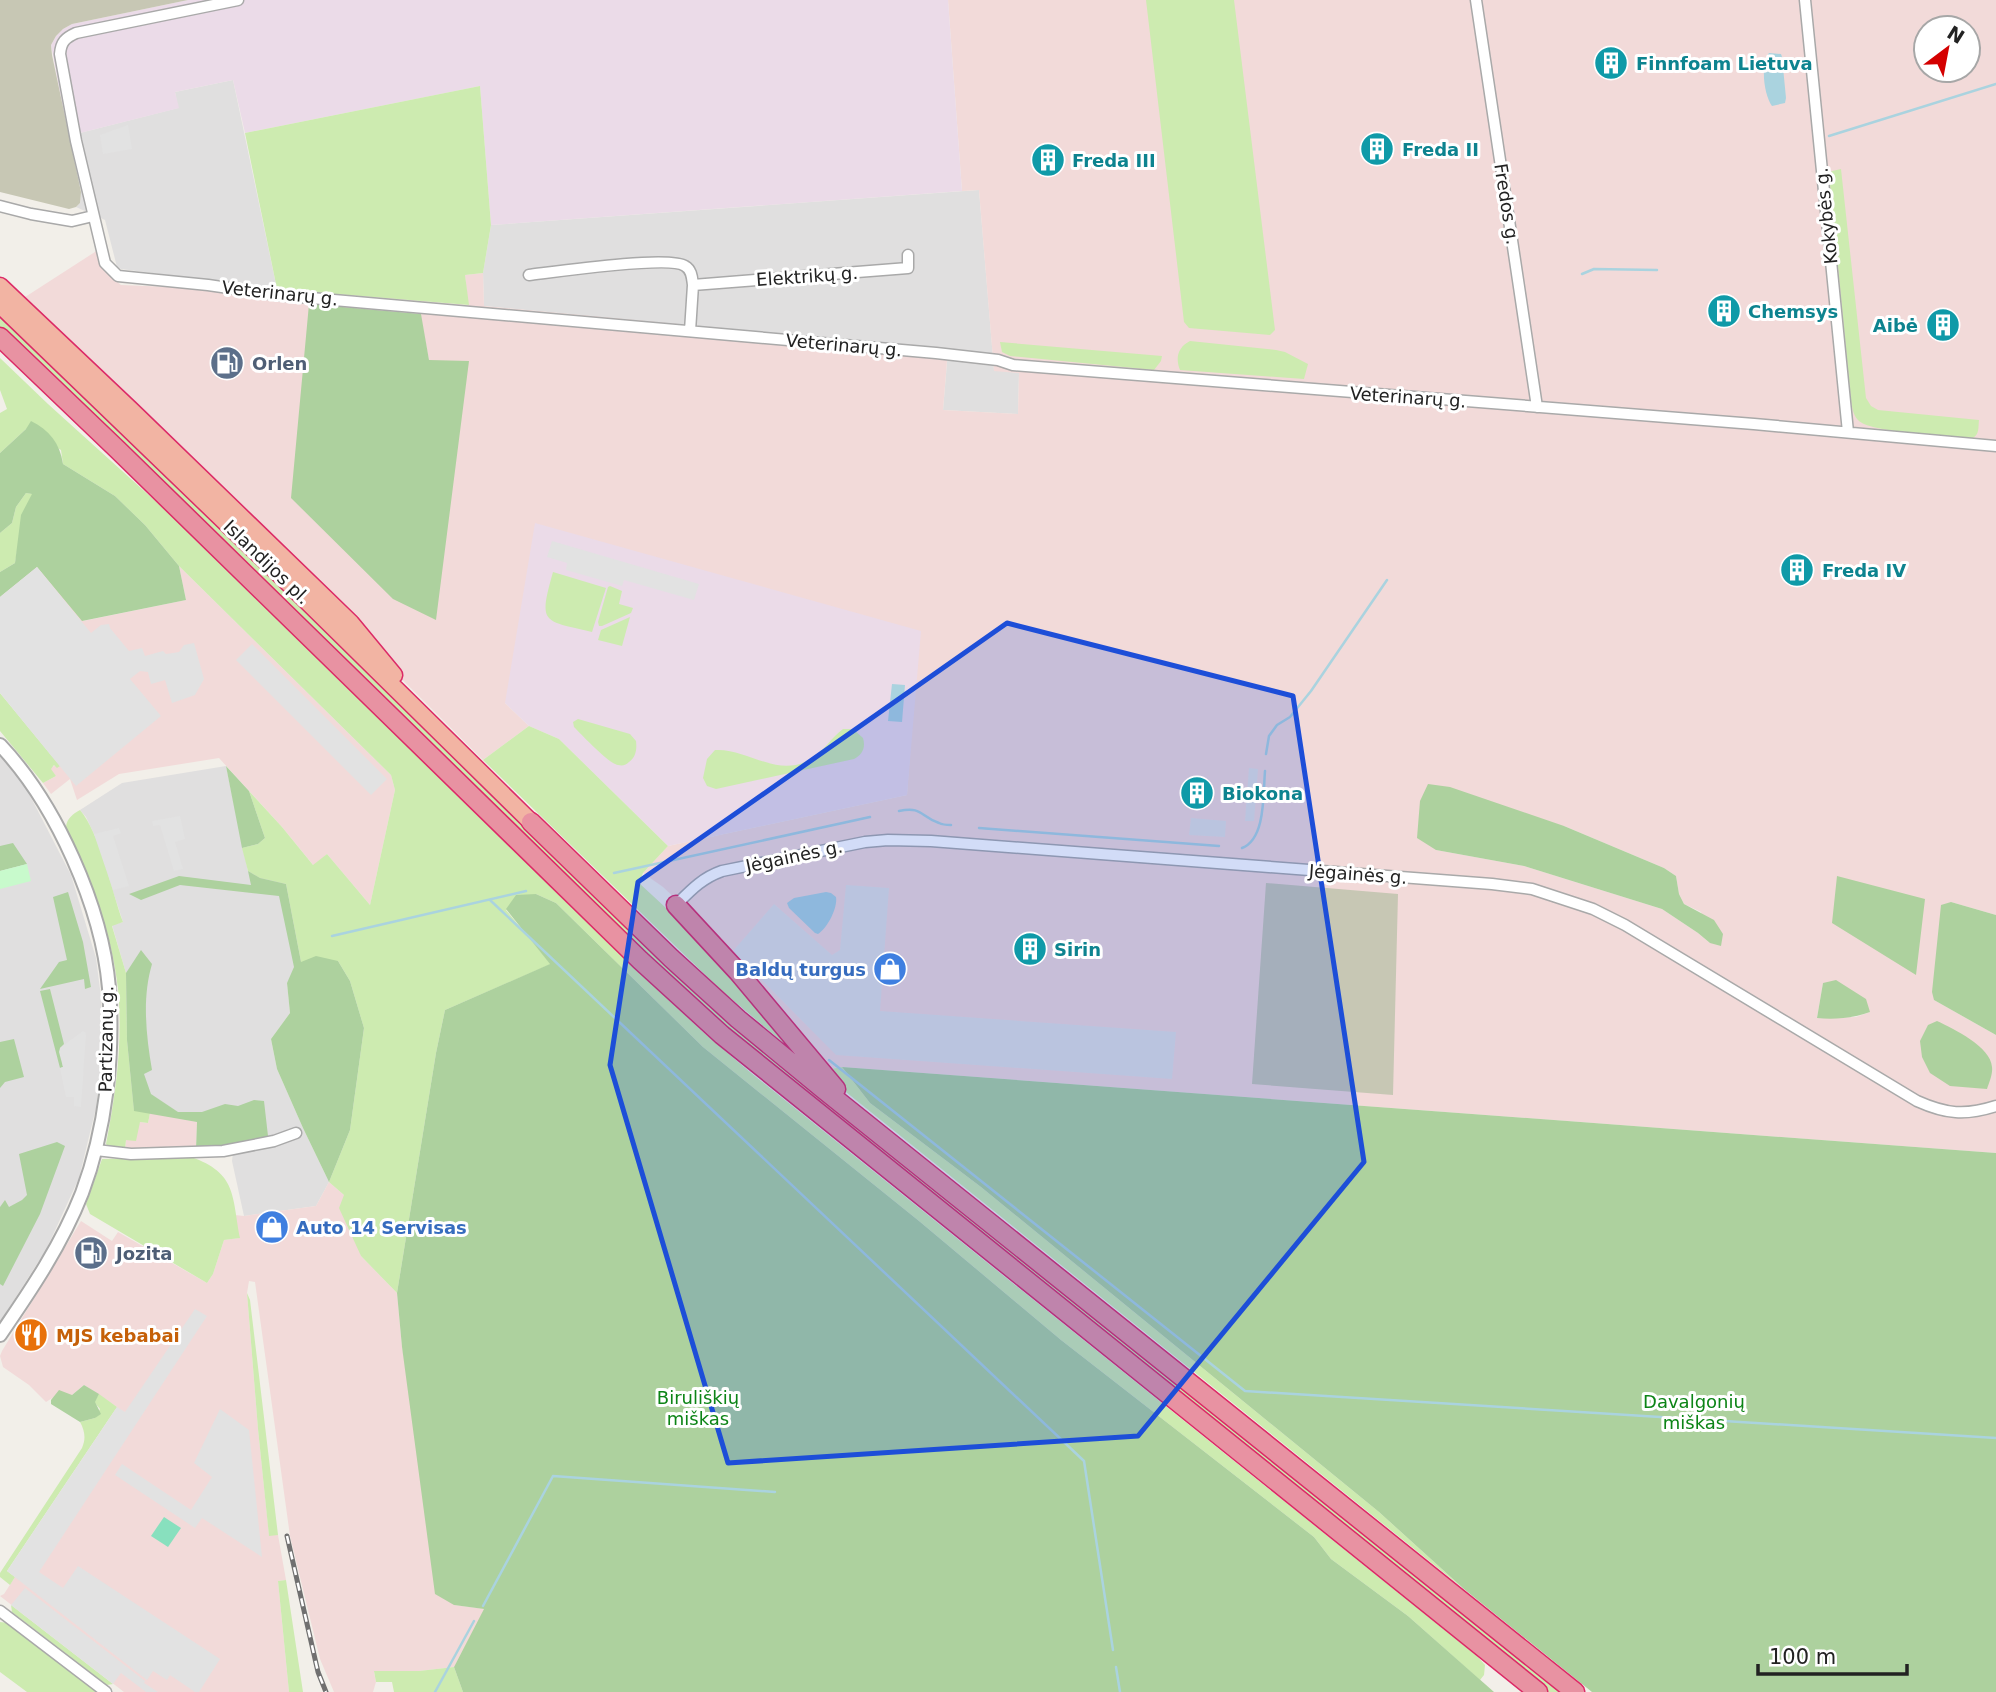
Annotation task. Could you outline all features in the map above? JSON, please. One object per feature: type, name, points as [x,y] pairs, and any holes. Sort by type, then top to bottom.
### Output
[{"type":"highway","points":[[0,286],[351,623],[458,750]]},
{"type":"highway","name":"Islandijos pl.","points":[[0,305],[531,821]]},
{"type":"highway","name":"Islandijos pl.","points":[[0,337],[640,960],[722,1035],[1538,1692]]},
{"type":"highway","points":[[531,821],[671,958],[738,1019],[1576,1692]]},
{"type":"highway","points":[[676,905],[738,972],[864,1121]]},
{"type":"street","name":"Veterinarų g.","points":[[238,0],[76,33],[66,37],[61,45],[60,54],[76,141],[93,216],[105,263],[118,276],[277,295],[936,353],[998,360],[1013,365],[1996,446]]},
{"type":"street","name":"Fredos g.","points":[[1476,0],[1537,407]]},
{"type":"street","name":"Kokybės g.","points":[[1805,0],[1848,432]]},
{"type":"street","points":[[0,206],[72,221],[93,216]]},
{"type":"street","name":"Elektrikų g.","points":[[693,285],[908,268],[908,254]]},
{"type":"street","points":[[529,275],[674,262],[685,266],[692,274],[690,331]]},
{"type":"street","name":"Partizanų g.","points":[[0,745],[31,781],[59,830],[81,879],[100,943],[108,987],[110,1038],[104,1104],[96,1150],[82,1191],[60,1241],[43,1271],[0,1335]]},
{"type":"street","name":"Jėgainės g.","points":[[676,905],[697,883],[722,871],[838,846],[888,840],[1175,859],[1532,889],[1593,909],[1625,925],[1917,1101],[1941,1111],[1961,1114],[1996,1106]]},
{"type":"street","points":[[96,1150],[131,1154],[223,1151],[274,1141],[296,1133]]},
{"type":"street","points":[[0,1611],[106,1692]]},
{"type":"highlighted area","points":[[1007,623],[1293,696],[1364,1162],[1138,1436],[728,1463],[610,1065],[638,882]]},
{"type":"shaded area","points":[[0,0],[188,0],[72,24],[56,36],[51,45],[81,192],[80,203],[76,207],[69,209],[0,192]]},
{"type":"shaded area","points":[[188,0],[948,0],[962,191],[491,225],[480,86],[245,133],[233,80],[175,92],[179,108],[68,136],[51,45],[56,36],[72,24]]},
{"type":"shaded area","points":[[948,0],[1996,0],[1996,915],[1951,902],[1934,1000],[1996,1035],[1996,1153],[842,1067],[825,1070],[706,927],[663,887],[643,873],[668,846],[907,795],[911,739],[505,703],[529,726],[483,760],[274,552],[249,511],[233,503],[22,299],[98,250],[104,271],[121,285],[193,288],[277,301],[277,289],[468,305],[465,275],[483,273],[484,306],[948,349],[943,410],[1018,414],[1019,373],[994,371],[979,190],[962,191]],"holes":[[[309,305],[420,314],[429,360]],[[1564,826],[1664,868],[1676,876],[1684,904],[1701,912],[1710,943],[1662,909],[1524,866],[1436,850]],[[1823,983],[1870,1012],[1856,1017],[1817,1018]]]},
{"type":"shaded area","points":[[233,80],[277,289],[117,267],[105,220],[76,207],[80,203],[81,192],[68,136],[178,108],[175,92]]},
{"type":"shaded area","points":[[128,125],[132,149],[103,154],[100,135]]},
{"type":"shaded area","points":[[979,190],[994,370],[1019,373],[1018,414],[943,410],[948,350],[484,306],[483,273],[491,225]]},
{"type":"shaded area","points":[[535,523],[921,631],[907,795],[668,846],[559,739],[529,726],[505,703]]},
{"type":"shaded area","points":[[552,541],[699,584],[694,600],[624,580],[622,586],[566,570],[567,563],[547,557]]},
{"type":"shaded area","points":[[179,566],[391,775],[395,790],[370,905],[327,854],[314,866],[219,758],[119,774],[77,800],[70,779],[51,794],[43,783],[56,776],[50,769],[55,765],[0,597],[37,567],[83,621],[186,600]]},
{"type":"shaded area","points":[[37,567],[91,633],[101,625],[109,624],[129,651],[142,648],[145,656],[163,651],[166,654],[179,652],[184,645],[194,643],[204,679],[195,695],[172,703],[165,680],[151,684],[148,672],[140,671],[130,679],[161,716],[76,786],[0,693],[0,597]]},
{"type":"shaded area","points":[[252,644],[387,779],[371,795],[236,660]]},
{"type":"shaded area","points":[[0,755],[26,788],[71,875],[96,958],[101,997],[102,1060],[96,1108],[79,1178],[46,1250],[0,1322]]},
{"type":"shaded area","points":[[226,766],[248,871],[286,884],[301,962],[287,983],[290,1013],[271,1039],[277,1069],[329,1182],[316,1206],[244,1216],[232,1161],[233,1152],[197,1122],[134,1111],[127,1040],[126,973],[112,925],[123,922],[94,834],[80,810],[122,783]]},
{"type":"shaded area","points":[[1249,768],[1258,769],[1254,821],[1245,821]]},
{"type":"shaded area","points":[[180,816],[185,839],[175,842],[183,869],[174,871],[160,825],[153,826],[152,821]]},
{"type":"shaded area","points":[[1191,818],[1226,821],[1225,837],[1189,835]]},
{"type":"shaded area","points":[[119,828],[121,833],[113,836],[129,886],[113,890],[94,834]]},
{"type":"shaded area","points":[[1266,883],[1398,894],[1393,1095],[1252,1084]]},
{"type":"shaded area","points":[[846,885],[889,888],[880,1011],[1176,1032],[1172,1079],[836,1055],[733,951],[774,904],[832,955],[840,950]]},
{"type":"shaded area","points":[[83,1031],[86,1033],[81,1107],[74,1106],[74,1097],[66,1097],[59,1052],[60,1048]]},
{"type":"shaded area","points":[[150,1113],[197,1122],[196,1149],[125,1149],[126,1140],[140,1122],[148,1123]]},
{"type":"shaded area","points":[[329,1182],[344,1195],[361,1256],[397,1293],[402,1347],[454,1605],[485,1609],[454,1667],[374,1672],[376,1682],[373,1692],[334,1692],[320,1659],[290,1536],[255,1282],[249,1281],[247,1293],[269,1535],[278,1535],[286,1580],[278,1581],[289,1692],[124,1692],[0,1596],[15,1577],[117,1407],[84,1385],[72,1395],[54,1397],[46,1402],[29,1385],[3,1367],[0,1356],[2,1351],[81,1221],[112,1241],[118,1232],[207,1283],[213,1274],[224,1240],[239,1238],[235,1215],[316,1206]]},
{"type":"shaded area","points":[[195,1309],[207,1316],[39,1572],[63,1588],[78,1566],[220,1659],[199,1692],[170,1675],[167,1680],[153,1671],[147,1680],[7,1571],[117,1407],[125,1412]]},
{"type":"shaded area","points":[[220,1409],[249,1430],[262,1557],[202,1518],[195,1528],[115,1475],[122,1464],[191,1510],[212,1477],[194,1463]]},
{"type":"shaded area","points":[[25,1588],[158,1692],[146,1692],[121,1673],[113,1684],[11,1605]]},
{"type":"green space","points":[[1146,0],[1234,0],[1275,330],[1270,335],[1189,328],[1184,322]]},
{"type":"green space","points":[[480,86],[491,225],[483,273],[465,275],[469,305],[277,289],[245,133]]},
{"type":"green space","points":[[1841,169],[1866,398],[1871,406],[1878,410],[1979,420],[1975,437],[1878,428],[1865,424],[1855,416],[1851,400],[1829,174]]},
{"type":"green space","points":[[309,304],[421,314],[429,360],[469,361],[436,620],[393,599],[291,498]]},
{"type":"green space","points":[[0,314],[590,889],[1564,1692],[1548,1692],[708,1014],[373,690],[297,611],[0,329]]},
{"type":"green space","points":[[1190,341],[1276,350],[1308,364],[1304,379],[1180,370],[1179,353]]},
{"type":"green space","points":[[1000,342],[1162,356],[1154,370],[1010,356],[1002,352]]},
{"type":"green space","points":[[0,358],[173,517],[610,945],[703,1032],[1477,1656],[1485,1665],[1484,1675],[1480,1680],[1408,1616],[1331,1559],[1314,1537],[1061,1340],[919,1221],[703,1047],[556,903],[536,894],[506,910],[551,964],[445,1010],[397,1293],[361,1256],[339,1208],[344,1195],[329,1182],[350,1130],[364,1028],[350,981],[338,961],[301,962],[286,884],[260,878],[248,871],[242,848],[258,844],[265,838],[249,791],[313,865],[327,854],[370,905],[395,790],[391,775],[179,566],[145,525],[115,496],[63,464],[61,450],[26,429],[0,453],[0,413],[7,409],[0,390]]},
{"type":"green space","points":[[31,421],[53,438],[63,464],[115,496],[145,525],[179,566],[186,600],[82,621],[37,567],[0,597],[0,572],[15,563],[21,515],[32,494],[26,493],[16,507],[12,523],[0,533],[0,453]]},
{"type":"green space","points":[[26,493],[33,494],[15,563],[0,572],[0,533],[12,523],[16,507]]},
{"type":"green space","points":[[553,572],[606,588],[592,632],[554,622],[548,617],[546,602]]},
{"type":"green space","points":[[610,586],[622,591],[619,604],[633,608],[631,613],[599,626],[598,622]]},
{"type":"green space","points":[[630,617],[622,646],[598,640],[601,630]]},
{"type":"green space","points":[[0,693],[60,766],[57,768],[54,765],[51,769],[56,776],[43,783],[0,731]]},
{"type":"green space","points":[[578,719],[630,734],[636,741],[633,758],[623,765],[608,760],[574,727],[573,722]]},
{"type":"green space","points":[[529,726],[559,739],[668,846],[643,873],[639,883],[679,920],[696,930],[805,1061],[721,990],[483,760]]},
{"type":"green space","points":[[843,729],[853,729],[863,738],[863,751],[854,759],[716,789],[707,786],[703,778],[707,759],[715,750],[739,753],[786,766],[816,756]]},
{"type":"green space","points":[[226,766],[249,791],[265,838],[258,844],[242,848]]},
{"type":"green space","points":[[1428,784],[1450,787],[1564,826],[1664,868],[1676,876],[1684,904],[1714,920],[1723,934],[1721,946],[1710,943],[1662,909],[1524,866],[1436,850],[1417,838],[1420,801]]},
{"type":"green space","points":[[80,810],[94,833],[123,922],[112,926],[126,973],[127,1040],[134,1110],[150,1113],[148,1123],[140,1122],[136,1141],[126,1140],[125,1149],[111,1149],[106,1144],[118,1067],[118,989],[111,947],[99,906],[66,827],[69,819]]},
{"type":"green space","points":[[13,843],[27,864],[0,871],[0,846]]},
{"type":"green space","points":[[27,864],[31,881],[0,889],[0,871]]},
{"type":"green space","points":[[248,871],[260,878],[286,884],[301,962],[316,956],[338,961],[350,981],[364,1028],[350,1130],[329,1182],[277,1069],[271,1039],[290,1013],[287,983],[294,967],[279,896],[180,885],[141,900],[129,894],[179,876],[251,885]]},
{"type":"green space","points":[[1837,876],[1925,899],[1916,975],[1832,923]]},
{"type":"green space","points":[[68,892],[83,942],[91,987],[85,989],[84,979],[40,989],[59,962],[67,960],[53,897]]},
{"type":"green space","name":"Biruliškių miškas","points":[[536,894],[556,903],[703,1047],[919,1221],[1061,1340],[1314,1537],[1331,1559],[1408,1616],[1494,1692],[463,1692],[454,1667],[484,1609],[454,1605],[435,1594],[397,1293],[445,1010],[550,964],[506,909],[516,895]]},
{"type":"green space","points":[[1951,902],[1996,915],[1996,1035],[1934,1000],[1932,992],[1941,905]]},
{"type":"green space","points":[[141,950],[152,964],[146,1017],[152,1070],[144,1074],[151,1094],[178,1112],[202,1112],[225,1104],[238,1106],[254,1100],[264,1101],[268,1136],[228,1146],[196,1149],[197,1122],[134,1111],[127,1040],[126,973]]},
{"type":"green space","points":[[1836,980],[1866,999],[1870,1012],[1844,1018],[1817,1018],[1823,983]]},
{"type":"green space","points":[[50,989],[64,1044],[60,1048],[63,1067],[60,1068],[40,991]]},
{"type":"green space","points":[[1937,1021],[1985,1052],[1992,1070],[1987,1089],[1950,1086],[1930,1073],[1922,1057],[1920,1041],[1928,1025]]},
{"type":"green space","points":[[14,1039],[24,1077],[5,1082],[0,1088],[0,1042]]},
{"type":"green space","points":[[842,1067],[870,1103],[981,1187],[1379,1512],[1464,1589],[846,1092],[825,1070]]},
{"type":"green space","name":"Davalgonių miškas","points":[[842,1067],[1996,1153],[1996,1692],[1592,1692],[1464,1589],[1379,1512],[981,1187],[870,1103]]},
{"type":"green space","points":[[57,1142],[65,1146],[40,1214],[3,1286],[0,1284],[0,1207],[5,1200],[9,1207],[27,1195],[19,1154]]},
{"type":"green space","points":[[191,1157],[217,1170],[225,1179],[233,1198],[240,1238],[224,1240],[213,1274],[207,1283],[90,1214],[86,1204],[102,1159]]},
{"type":"green space","points":[[247,1293],[278,1535],[269,1536],[258,1429]]},
{"type":"green space","points":[[84,1385],[99,1394],[95,1402],[101,1414],[95,1418],[80,1422],[51,1404],[59,1390],[72,1395]]},
{"type":"green space","points":[[99,1394],[117,1407],[7,1571],[15,1577],[10,1585],[0,1577],[0,1573],[82,1448],[84,1435],[80,1422],[95,1418],[100,1409],[94,1402]]},
{"type":"green space","points":[[164,1517],[181,1528],[168,1547],[151,1536]]},
{"type":"green space","points":[[286,1580],[303,1692],[289,1692],[278,1581]]},
{"type":"green space","points":[[11,1605],[113,1684],[107,1685],[12,1612]]},
{"type":"green space","points":[[0,1622],[8,1623],[99,1692],[27,1692],[0,1672]]},
{"type":"green space","points":[[454,1667],[463,1692],[394,1692],[392,1682],[376,1682],[374,1671],[419,1671]]},
{"type":"water","points":[[1769,53],[1781,54],[1786,98],[1785,103],[1772,106],[1764,80]]},
{"type":"water","points":[[892,684],[905,685],[902,722],[888,721]]},
{"type":"water","points":[[826,892],[836,897],[835,907],[828,923],[818,934],[789,908],[787,903],[794,898]]},
{"type":"waterway","points":[[1829,136],[1996,84]]},
{"type":"waterway","points":[[1582,274],[1594,269],[1657,270]]},
{"type":"waterway","points":[[1266,754],[1269,736],[1277,725],[1290,717],[1311,691],[1387,580]]},
{"type":"waterway","points":[[1242,848],[1250,843],[1259,825],[1265,771]]},
{"type":"waterway","points":[[899,811],[917,811],[933,821],[951,825]]},
{"type":"waterway","points":[[614,873],[870,817]]},
{"type":"waterway","points":[[979,828],[1219,846]]},
{"type":"waterway","points":[[332,936],[526,891]]},
{"type":"waterway","points":[[490,900],[1084,1461],[1113,1650]]},
{"type":"waterway","points":[[829,1060],[1245,1391],[1996,1438]]},
{"type":"waterway","points":[[483,1606],[553,1476],[775,1492]]},
{"type":"waterway","points":[[435,1692],[474,1621]]},
{"type":"waterway","points":[[1116,1667],[1120,1692]]},
{"type":"railway","points":[[287,1536],[318,1672],[326,1692]]},
{"type":"place","name":"Finnfoam Lietuva","points":[[1611,63]]},
{"type":"place","name":"Freda II","points":[[1377,149]]},
{"type":"place","name":"Freda III","points":[[1048,160]]},
{"type":"place","name":"Chemsys","points":[[1724,311]]},
{"type":"place","name":"Aibė","points":[[1943,325]]},
{"type":"place","name":"Orlen","points":[[227,363]]},
{"type":"place","name":"Freda IV","points":[[1797,570]]},
{"type":"place","name":"Biokona","points":[[1197,793]]},
{"type":"place","name":"Sirin","points":[[1030,949]]},
{"type":"place","name":"Baldų turgus","points":[[890,969]]},
{"type":"place","name":"Auto 14 Servisas","points":[[272,1227]]},
{"type":"place","name":"Jozita","points":[[91,1253]]},
{"type":"place","name":"MJS kebabai","points":[[31,1335]]}]
